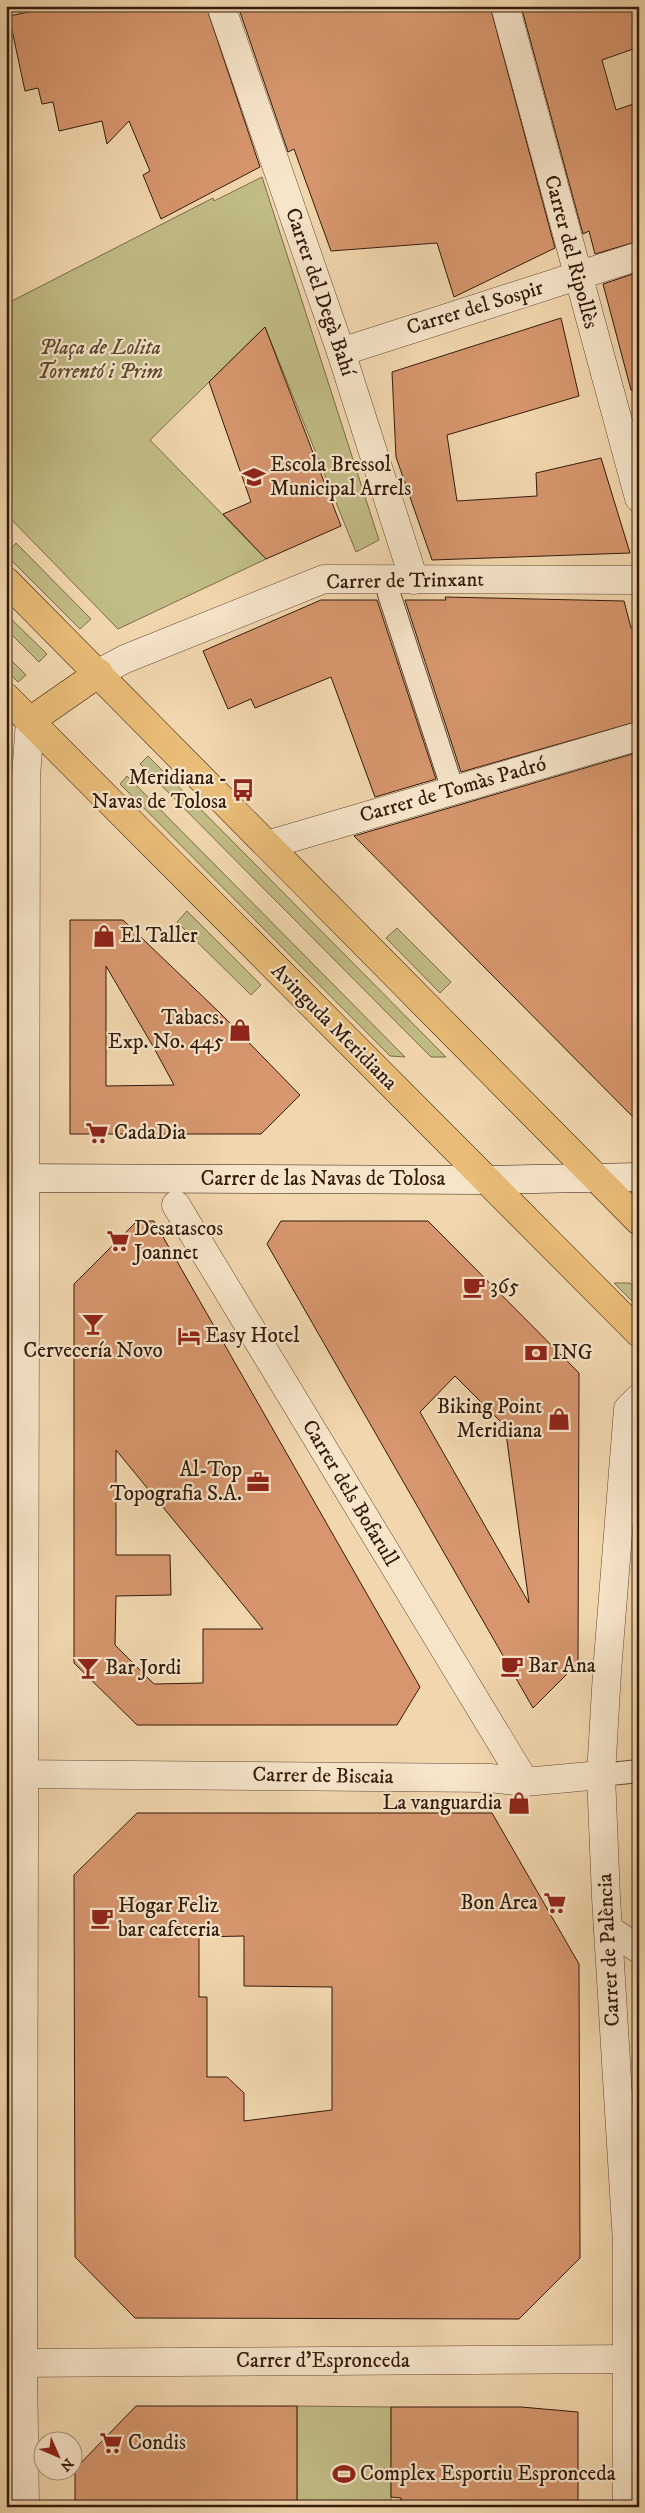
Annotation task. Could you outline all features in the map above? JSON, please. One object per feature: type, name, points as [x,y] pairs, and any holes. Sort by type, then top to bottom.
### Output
[{"type":"main road","points":[[6,581],[639,1221]]},
{"type":"main road","points":[[30,721],[98,673]]},
{"type":"main road","name":"Avinguda Meridiana","points":[[6,697],[639,1333]]},
{"type":"street","name":"Carrer del Degà Bahí","points":[[221,6],[341,352],[414,580]]},
{"type":"street","name":"Carrer del Ripollès","points":[[505,6],[577,276],[628,416],[639,498]]},
{"type":"street","name":"Carrer del Sospir","points":[[341,352],[639,256]]},
{"type":"street","name":"Carrer de Trinxant","points":[[98,673],[125,659],[324,579],[639,580]]},
{"type":"street","points":[[388,594],[454,790]]},
{"type":"street","points":[[25,2507],[15,2363],[16,1178],[26,777],[30,721]]},
{"type":"street","name":"Carrer de Tomàs Padró","points":[[267,845],[639,736]]},
{"type":"street","name":"Carrer de las Navas de Tolosa","points":[[16,1178],[485,1180],[639,1177]]},
{"type":"street","name":"Carrer dels Bofarull","points":[[176,1204],[525,1782]]},
{"type":"street","name":"Carrer de Palència","points":[[627,2507],[632,2359],[601,1775],[607,1672],[628,1409],[639,1398]]},
{"type":"street","name":"Carrer de Biscaia","points":[[15,1773],[490,1778],[525,1782],[639,1771]]},
{"type":"street","points":[[608,1929],[639,1949]]},
{"type":"street","name":"Carrer d'Espronceda","points":[[15,2363],[632,2359]]},
{"type":"green space","name":"Plaça de Lolita Torrentó i Prim","points":[[262,177],[379,540],[356,552],[265,327],[150,440],[266,559],[118,629],[6,514],[6,304],[213,198],[214,201]]},
{"type":"green space","points":[[16,543],[91,619],[80,629],[6,555]]},
{"type":"green space","points":[[6,614],[47,654],[39,662],[6,629]]},
{"type":"green space","points":[[6,655],[26,675],[18,682],[6,670]]},
{"type":"green space","points":[[148,756],[446,1057],[431,1057],[140,764]]},
{"type":"green space","points":[[127,776],[405,1057],[390,1056],[120,784]]},
{"type":"green space","points":[[187,911],[261,985],[251,995],[177,922]]},
{"type":"green space","points":[[397,928],[451,982],[440,993],[386,938]]},
{"type":"green space","points":[[614,1283],[630,1283],[639,1292],[639,1308]]},
{"type":"green space","name":"Complex Esportiu Espronceda","points":[[297,2406],[391,2407],[391,2507],[297,2507]]},
{"type":"building","points":[[58,6],[206,6],[260,167],[161,219],[143,175],[150,171],[129,121],[107,144],[102,121],[59,131],[53,102],[42,104],[38,88],[25,91],[9,16]]},
{"type":"building","points":[[238,6],[490,6],[555,248],[454,297],[437,243],[331,251],[294,149],[288,152]]},
{"type":"building","points":[[521,6],[639,6],[639,47],[602,60],[616,110],[639,102],[639,241],[595,254],[589,231],[583,234]]},
{"type":"building","points":[[639,272],[639,389],[631,390],[603,284]]},
{"type":"building","points":[[561,318],[579,396],[447,435],[457,501],[537,496],[536,473],[601,458],[630,553],[432,560],[396,457],[392,372]]},
{"type":"building","name":"Escola Bressol Municipal Arrels","points":[[265,327],[341,526],[266,559],[223,514],[251,502],[209,382]]},
{"type":"building","points":[[445,597],[624,601],[631,628],[639,628],[639,721],[461,772],[405,600],[446,600]]},
{"type":"building","points":[[321,600],[377,600],[436,779],[375,797],[331,677],[255,708],[251,699],[228,709],[203,651]]},
{"type":"building","points":[[639,752],[639,1123],[354,836]]},
{"type":"building","points":[[70,920],[123,920],[220,1013],[300,1095],[261,1134],[70,1134]],"holes":[[[106,966],[174,1085],[106,1086]]]},
{"type":"building","points":[[137,1221],[154,1221],[420,1687],[397,1725],[137,1725],[74,1663],[74,1284]],"holes":[[[116,1450],[263,1629],[203,1629],[203,1683],[154,1684],[115,1645],[116,1596],[171,1595],[170,1555],[116,1555]]]},
{"type":"building","points":[[281,1221],[428,1221],[579,1373],[578,1663],[533,1708],[267,1244]],"holes":[[[455,1376],[505,1426],[529,1603],[420,1412]]]},
{"type":"building","points":[[137,1813],[492,1813],[579,1964],[580,2258],[519,2319],[135,2318],[75,2257],[74,1875]],"holes":[[[244,1936],[244,1986],[332,1987],[332,2110],[244,2121],[244,2093],[227,2077],[207,2077],[207,1997],[199,1997],[199,1937]]]},
{"type":"building","points":[[136,2406],[297,2406],[297,2507],[75,2507],[75,2480],[82,2480],[82,2462]]},
{"type":"building","points":[[391,2407],[521,2407],[578,2412],[578,2507],[401,2507],[401,2498],[391,2497]]},
{"type":"place","name":"Escola Bressol Municipal Arrels","points":[[254,477]]},
{"type":"place","name":"Meridiana - Navas de Tolosa","points":[[243,790]]},
{"type":"place","name":"El Taller","points":[[104,936]]},
{"type":"place","name":"Tabacs. Exp. No. 445","points":[[240,1030]]},
{"type":"place","name":"CadaDia","points":[[97,1133]]},
{"type":"place","name":"Desatascos Joannet","points":[[118,1241]]},
{"type":"place","name":"365","points":[[474,1287]]},
{"type":"place","name":"Cervecería Novo","points":[[93,1324]]},
{"type":"place","name":"Easy Hotel","points":[[189,1336]]},
{"type":"place","name":"ING","points":[[536,1353]]},
{"type":"place","name":"Biking Point Meridiana","points":[[559,1419]]},
{"type":"place","name":"Al-Top Topografia S.A.","points":[[258,1482]]},
{"type":"place","name":"Bar Ana","points":[[512,1666]]},
{"type":"place","name":"Bar Jordi","points":[[88,1668]]},
{"type":"place","name":"La vanguardia","points":[[519,1803]]},
{"type":"place","name":"Bon Area","points":[[555,1903]]},
{"type":"place","name":"Hogar Feliz bar cafeteria","points":[[102,1918]]},
{"type":"place","name":"Condis","points":[[111,2443]]},
{"type":"place","name":"Complex Esportiu Espronceda","points":[[344,2474]]}]
